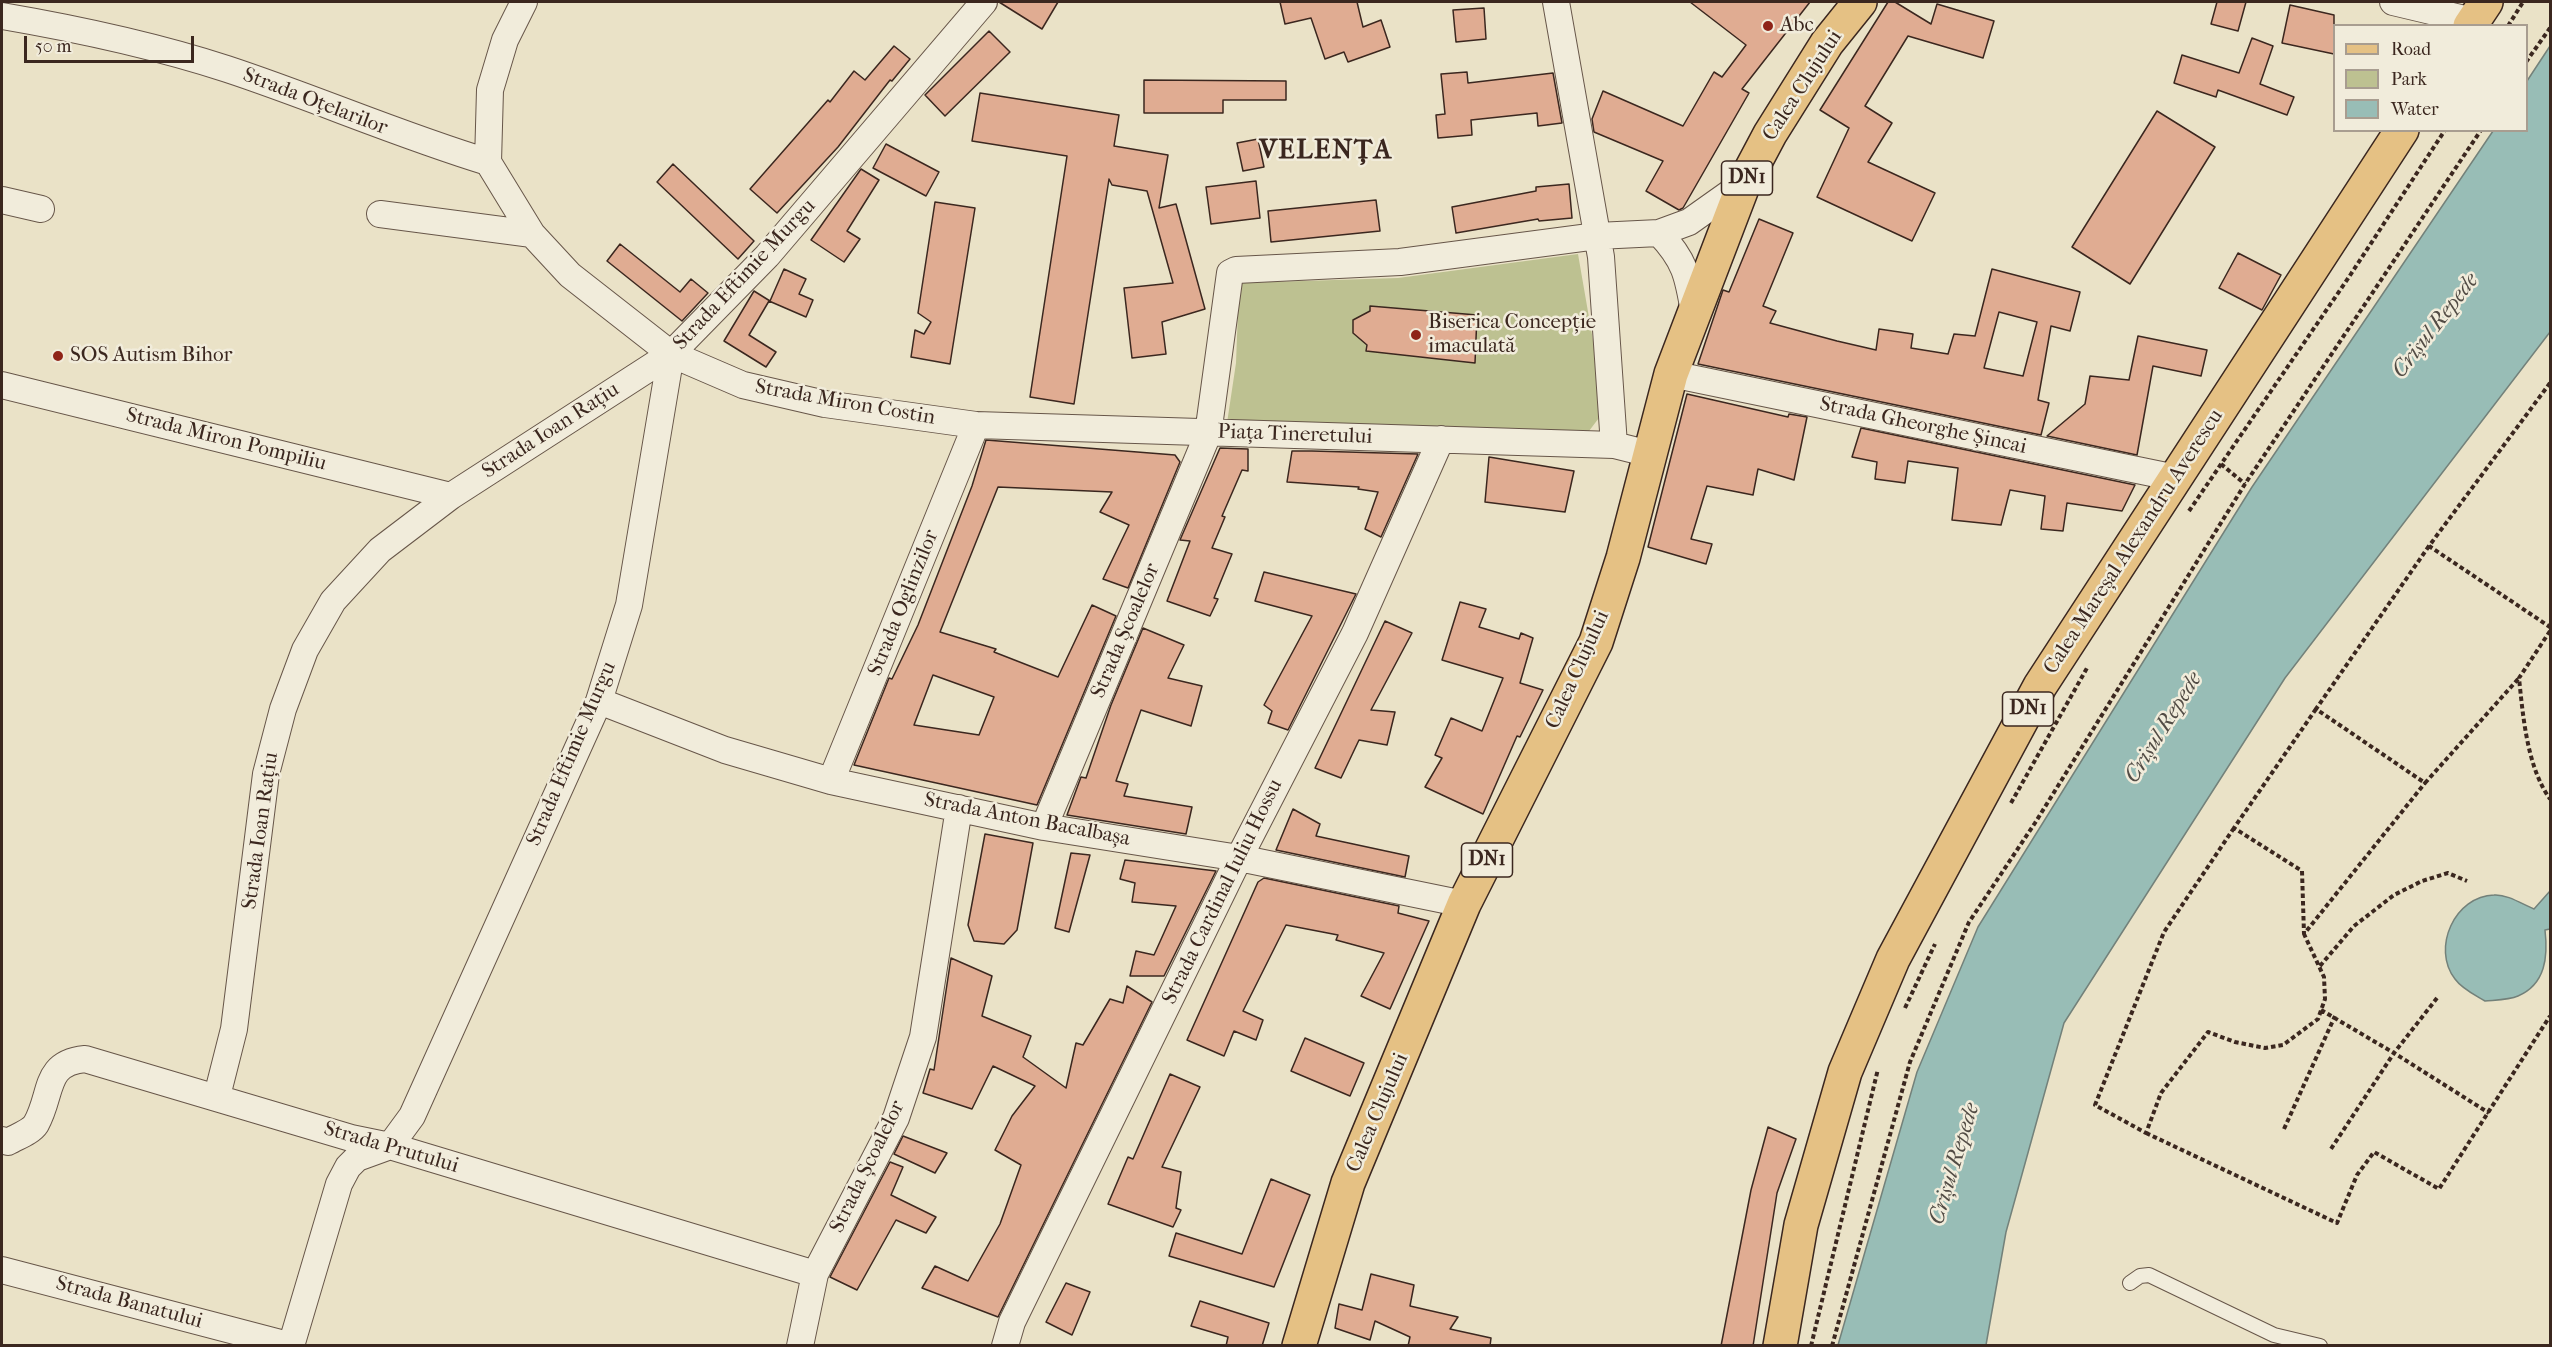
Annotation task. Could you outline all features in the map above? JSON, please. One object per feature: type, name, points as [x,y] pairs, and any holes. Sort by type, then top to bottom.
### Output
[{"type":"main road","name":"Calea Clujului","points":[[1299,1346],[1348,1183],[1464,904],[1596,642],[1623,558],[1671,374],[1744,183],[1770,134],[1827,44],[1860,2]]},
{"type":"main road","name":"Calea Mareșal Alexandru Averescu","points":[[1780,1346],[1801,1225],[1845,1072],[1893,959],[2040,686],[2401,132]]},
{"type":"street","points":[[488,162],[490,90],[505,40],[524,2]]},
{"type":"street","name":"Strada Eftimie Murgu","points":[[390,1146],[412,1116],[599,701],[629,605],[671,354],[767,256],[984,2]]},
{"type":"street","points":[[1556,2],[1597,236],[1614,446]]},
{"type":"street","points":[[2392,2],[2477,16]]},
{"type":"street","name":"Strada Oțelarilor","points":[[2,16],[92,31],[227,69],[410,138],[488,162]]},
{"type":"street","name":"Strada Miron Costin","points":[[488,162],[532,234],[570,275],[671,354],[743,385],[825,404],[976,425],[1208,434]]},
{"type":"street","name":"Piața Tineretului","points":[[1650,454],[1614,446],[1441,439],[1208,434],[1230,273],[1236,270],[1400,262],[1597,236],[1659,233],[1689,222],[1744,183]]},
{"type":"street","points":[[2,200],[41,209]]},
{"type":"street","points":[[380,214],[532,234]]},
{"type":"street","points":[[1659,233],[1676,250],[1687,271],[1694,312]]},
{"type":"street","name":"Strada Ioan Rațiu","points":[[217,1096],[234,1029],[266,774],[283,709],[305,650],[333,601],[380,550],[451,496],[671,354]]},
{"type":"street","name":"Strada Gheorghe Șincai","points":[[1671,374],[2176,478]]},
{"type":"street","name":"Strada Miron Pompiliu","points":[[2,389],[451,496]]},
{"type":"street","name":"Strada Oglinzilor","points":[[831,781],[976,425]]},
{"type":"street","name":"Strada Școalelor","points":[[1044,827],[1208,434]]},
{"type":"street","name":"Strada Cardinal Iuliu Hossu","points":[[1005,1346],[1017,1312],[1239,858],[1355,633],[1441,439]]},
{"type":"street","name":"Strada Anton Bacalbașa","points":[[599,701],[725,750],[831,781],[1044,827],[1239,858],[1464,904]]},
{"type":"street","name":"Strada Școalelor","points":[[800,1346],[815,1274],[896,1118],[923,1037],[959,808]]},
{"type":"street","name":"Strada Prutului","points":[[5,1141],[35,1127],[58,1068],[68,1061],[85,1059],[217,1096],[351,1138],[390,1146],[815,1274]]},
{"type":"street","points":[[292,1345],[339,1184],[348,1167],[357,1158],[390,1146]]},
{"type":"street","name":"Strada Banatului","points":[[2,1270],[292,1345]]},
{"type":"lane","points":[[2130,1283],[2140,1276],[2149,1275],[2274,1335],[2320,1346]]},
{"type":"path","points":[[2509,24],[2523,2]]},
{"type":"path","points":[[2528,59],[2550,28]]},
{"type":"path","points":[[2183,520],[2444,132]]},
{"type":"path","points":[[1832,1346],[1910,1062],[1969,922],[2035,823],[2245,484],[2480,132]]},
{"type":"path","points":[[2550,383],[2429,546],[2164,932],[2095,1105],[2146,1133],[2337,1223],[2357,1175],[2374,1152],[2439,1190],[2550,1016]]},
{"type":"path","points":[[2198,445],[2245,484]]},
{"type":"path","points":[[2304,934],[2425,783],[2519,678],[2550,629],[2429,546]]},
{"type":"path","points":[[2010,805],[2089,666]]},
{"type":"path","points":[[2519,678],[2524,725],[2531,755],[2550,799]]},
{"type":"path","points":[[2316,709],[2425,783]]},
{"type":"path","points":[[2146,1133],[2161,1093],[2208,1032],[2235,1042],[2265,1048],[2283,1045],[2318,1019],[2325,999],[2324,977],[2304,934],[2302,871],[2234,828]]},
{"type":"path","points":[[2320,966],[2354,926],[2394,895],[2448,873],[2467,880]]},
{"type":"path","points":[[1902,1014],[1937,940]]},
{"type":"path","points":[[2331,1149],[2394,1053],[2437,998]]},
{"type":"path","points":[[2321,1010],[2335,1016],[2489,1114]]},
{"type":"path","points":[[2284,1130],[2335,1016]]},
{"type":"path","points":[[1811,1346],[1879,1068]]},
{"type":"green space","points":[[1578,254],[1605,410],[1589,431],[1227,423],[1236,363],[1239,283],[1398,278]]},
{"type":"water","name":"Crișul Repede","points":[[2550,46],[2550,332],[2285,678],[2064,1023],[2006,1232],[1986,1345],[1838,1345],[1917,1072],[1978,927],[2252,487],[2492,132],[2528,132],[2528,79]]},
{"type":"water","points":[[2550,891],[2550,929],[2545,930],[2546,950],[2543,968],[2540,977],[2527,991],[2502,1000],[2485,1001],[2458,983],[2448,967],[2445,953],[2451,926],[2468,904],[2480,898],[2499,895],[2534,909]]},
{"type":"building","points":[[999,2],[1058,2],[1042,29]]},
{"type":"building","points":[[1280,2],[1357,2],[1363,27],[1381,20],[1390,47],[1348,62],[1344,52],[1325,59],[1311,18],[1285,24]]},
{"type":"building","points":[[1690,2],[1810,2],[1742,89],[1749,93],[1683,208],[1679,210],[1646,191],[1663,161],[1594,132],[1592,119],[1603,91],[1683,126],[1714,72],[1722,77],[1746,45]]},
{"type":"building","points":[[1888,2],[1895,2],[1931,24],[1937,4],[1994,21],[1983,58],[1908,36],[1865,106],[1892,123],[1868,162],[1935,193],[1912,241],[1817,197],[1849,128],[1820,110]]},
{"type":"building","points":[[2217,2],[2246,2],[2238,31],[2211,24]]},
{"type":"building","points":[[2290,5],[2334,15],[2333,54],[2282,43]]},
{"type":"building","points":[[1484,8],[1486,39],[1456,42],[1453,10]]},
{"type":"building","points":[[989,31],[1010,52],[945,116],[925,95]]},
{"type":"building","points":[[2252,38],[2273,46],[2260,84],[2294,97],[2287,115],[2218,90],[2216,97],[2174,83],[2182,55],[2239,73]]},
{"type":"building","points":[[894,46],[910,59],[892,81],[890,80],[838,147],[777,213],[750,189],[828,100],[830,102],[854,71],[865,80]]},
{"type":"building","points":[[1467,72],[1468,83],[1553,73],[1562,123],[1538,126],[1537,113],[1471,120],[1472,135],[1438,138],[1436,115],[1445,114],[1441,74]]},
{"type":"building","points":[[1144,80],[1286,81],[1286,100],[1223,100],[1223,113],[1144,113]]},
{"type":"building","points":[[980,93],[1119,115],[1114,146],[1168,155],[1159,208],[1176,204],[1205,309],[1162,322],[1166,354],[1132,358],[1124,288],[1173,283],[1147,191],[1112,185],[1109,179],[1074,404],[1030,397],[1067,156],[972,141]]},
{"type":"building","points":[[2157,111],[2215,147],[2130,284],[2072,247]]},
{"type":"building","points":[[1258,139],[1264,167],[1243,171],[1237,143]]},
{"type":"building","points":[[886,144],[939,172],[926,196],[873,168]]},
{"type":"building","points":[[673,164],[754,241],[738,259],[657,182]]},
{"type":"building","points":[[861,169],[879,180],[847,231],[860,239],[844,262],[811,240]]},
{"type":"building","points":[[1256,181],[1260,218],[1211,224],[1206,187]]},
{"type":"building","points":[[1569,184],[1572,218],[1539,221],[1538,219],[1456,233],[1452,207],[1536,191],[1536,187]]},
{"type":"building","points":[[1376,200],[1380,231],[1271,242],[1268,211]]},
{"type":"building","points":[[935,202],[975,208],[950,364],[911,357],[915,330],[924,334],[931,322],[918,313]]},
{"type":"building","points":[[1759,219],[1793,233],[1763,306],[1776,311],[1770,323],[1876,350],[1879,329],[1913,334],[1911,348],[1948,354],[1954,334],[1975,336],[1992,269],[2080,292],[2070,331],[2051,326],[2038,400],[2049,403],[2041,435],[1698,364],[1723,290],[1729,292]],"holes":[[[1999,312],[2037,322],[2023,376],[1984,368]]]},
{"type":"building","points":[[620,244],[680,292],[691,279],[708,293],[682,321],[607,261]]},
{"type":"building","points":[[2238,253],[2281,275],[2262,310],[2219,288]]},
{"type":"building","points":[[784,269],[806,279],[799,294],[813,300],[806,317],[769,301],[749,335],[776,352],[766,367],[724,341],[754,291],[770,301]]},
{"type":"building","name":"Biserica Concepție imaculată","points":[[1370,306],[1477,315],[1475,363],[1366,351],[1367,345],[1353,333],[1353,320],[1370,311]]},
{"type":"building","points":[[2138,336],[2207,350],[2201,376],[2153,366],[2137,455],[2047,436],[2085,404],[2090,376],[2129,380]]},
{"type":"building","points":[[1687,394],[1788,417],[1789,414],[1807,417],[1794,480],[1758,469],[1753,495],[1707,486],[1691,539],[1712,544],[1706,564],[1648,547]]},
{"type":"building","points":[[1861,428],[2135,485],[2122,511],[2067,503],[2063,531],[2041,529],[2045,496],[2010,490],[2001,525],[1952,520],[1958,468],[1908,461],[1905,483],[1875,479],[1877,462],[1852,457]]},
{"type":"building","points":[[986,440],[1175,455],[1180,462],[1128,588],[1103,579],[1129,525],[1100,512],[1112,492],[998,487],[940,632],[996,649],[994,652],[1058,677],[1092,605],[1116,616],[1037,805],[854,765],[889,678],[892,679],[918,625],[972,486]],"holes":[[[933,675],[994,697],[979,735],[914,725]]]},
{"type":"building","points":[[1220,448],[1248,449],[1248,471],[1242,470],[1222,516],[1225,517],[1212,548],[1232,554],[1214,598],[1218,599],[1210,616],[1167,601],[1190,541],[1180,540]]},
{"type":"building","points":[[1292,451],[1418,454],[1381,537],[1365,529],[1378,492],[1358,489],[1359,487],[1287,482]]},
{"type":"building","points":[[1489,457],[1574,471],[1565,512],[1485,502]]},
{"type":"building","points":[[1264,572],[1356,594],[1288,730],[1268,723],[1272,711],[1264,705],[1312,616],[1255,601]]},
{"type":"building","points":[[1460,602],[1486,609],[1479,627],[1519,639],[1521,633],[1533,638],[1520,683],[1543,690],[1520,737],[1517,736],[1483,814],[1425,787],[1442,758],[1435,755],[1451,718],[1482,731],[1503,678],[1442,660]]},
{"type":"building","points":[[1385,621],[1412,633],[1371,710],[1395,712],[1387,745],[1359,740],[1341,778],[1315,768]]},
{"type":"building","points":[[1143,628],[1184,645],[1168,678],[1202,686],[1191,726],[1141,710],[1116,781],[1128,784],[1124,796],[1192,807],[1186,834],[1067,815],[1081,777],[1086,778],[1111,705]]},
{"type":"building","points":[[1293,809],[1320,824],[1316,836],[1409,856],[1405,877],[1276,850]]},
{"type":"building","points":[[985,834],[1033,843],[1017,930],[1004,944],[974,941],[968,925]]},
{"type":"building","points":[[1071,853],[1090,855],[1069,932],[1055,928]]},
{"type":"building","points":[[1125,860],[1216,871],[1164,976],[1130,976],[1136,951],[1154,955],[1176,906],[1132,902],[1135,883],[1120,879]]},
{"type":"building","points":[[1264,878],[1399,906],[1398,913],[1429,921],[1390,1009],[1361,996],[1384,953],[1336,940],[1338,935],[1286,925],[1243,1011],[1263,1020],[1256,1040],[1234,1031],[1224,1056],[1187,1040],[1258,882]]},
{"type":"building","points":[[951,958],[992,976],[982,1016],[1031,1036],[1023,1057],[1066,1088],[1076,1043],[1083,1045],[1110,999],[1123,1003],[1127,986],[1152,1002],[998,1317],[922,1288],[935,1266],[968,1281],[1000,1224],[1021,1165],[995,1150],[1012,1116],[1035,1086],[993,1066],[972,1109],[923,1093],[930,1069],[934,1070]]},
{"type":"building","points":[[1305,1038],[1364,1063],[1350,1096],[1291,1071]]},
{"type":"building","points":[[1170,1074],[1200,1087],[1162,1167],[1181,1172],[1176,1208],[1181,1210],[1173,1227],[1108,1204],[1128,1157],[1133,1159]]},
{"type":"building","points":[[1768,1127],[1796,1139],[1777,1193],[1753,1346],[1721,1346],[1751,1190]]},
{"type":"building","points":[[903,1136],[947,1153],[935,1173],[894,1154]]},
{"type":"building","points":[[890,1162],[903,1167],[891,1195],[936,1217],[926,1233],[896,1220],[857,1290],[830,1277]]},
{"type":"building","points":[[1271,1179],[1310,1195],[1274,1287],[1169,1256],[1176,1233],[1242,1254]]},
{"type":"building","points":[[1371,1274],[1414,1285],[1410,1306],[1458,1317],[1450,1329],[1491,1338],[1490,1346],[1408,1346],[1410,1337],[1375,1321],[1370,1340],[1335,1328],[1339,1304],[1362,1310]]},
{"type":"building","points":[[1066,1283],[1090,1292],[1072,1335],[1046,1322]]},
{"type":"building","points":[[1200,1301],[1269,1323],[1262,1346],[1226,1346],[1228,1337],[1191,1326]]},
{"type":"place","name":"Abc","points":[[1768,26]]},
{"type":"place","name":"Biserica Concepție imaculată","points":[[1416,335]]},
{"type":"place","name":"SOS Autism Bihor","points":[[58,356]]},
{"type":"district","name":"VELENȚA","points":[[1326,151]]}]
